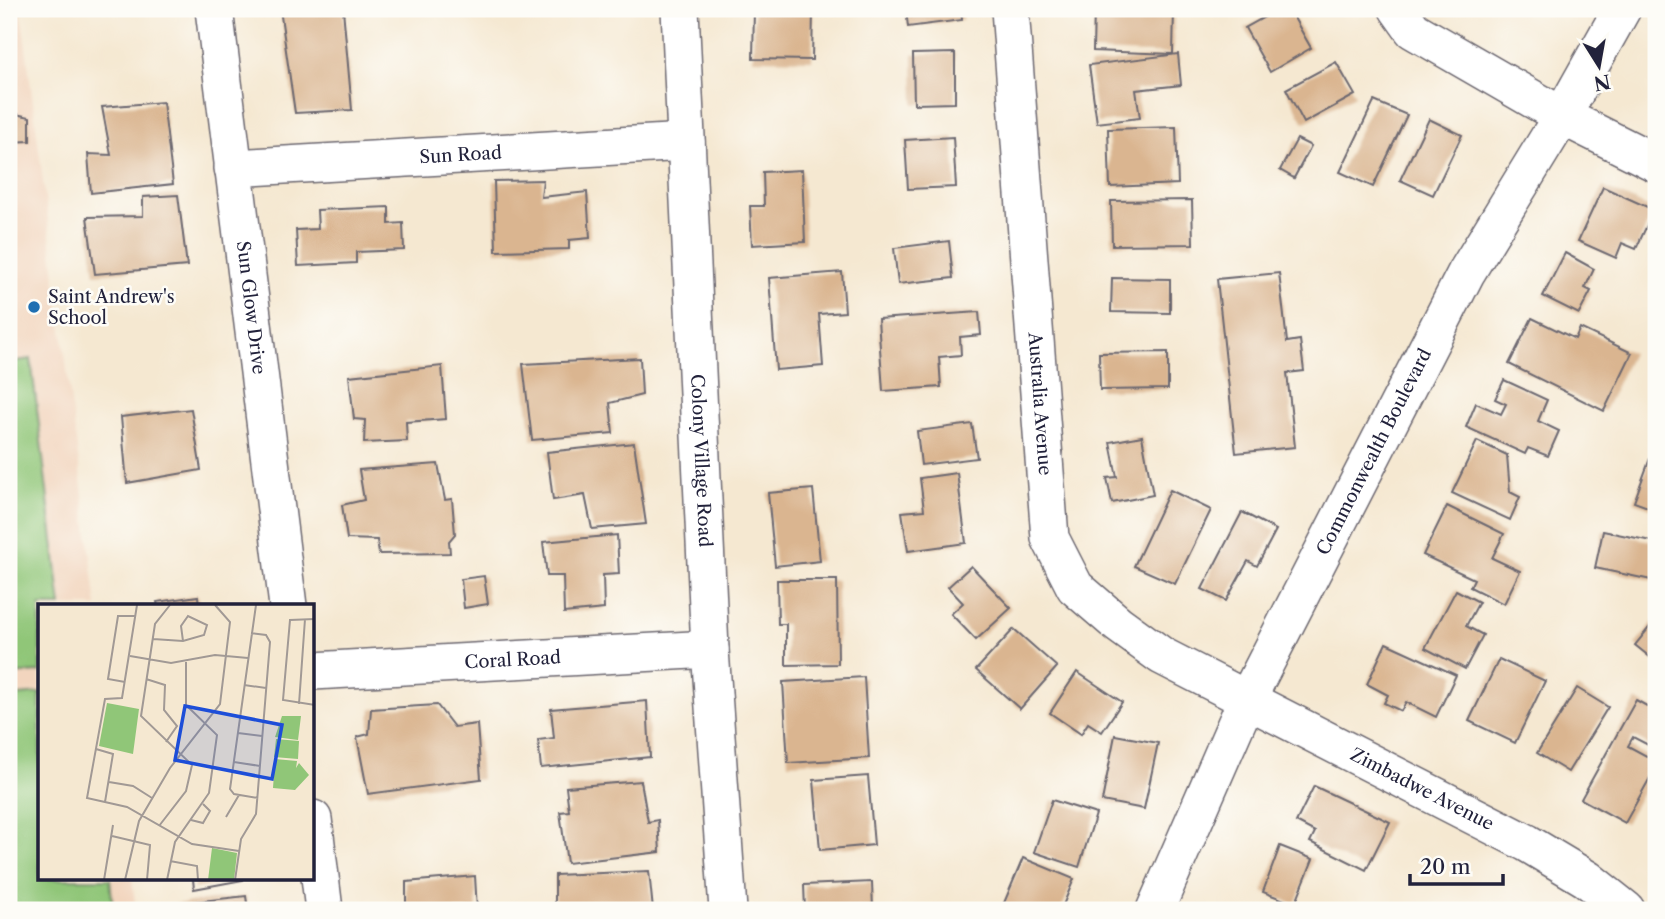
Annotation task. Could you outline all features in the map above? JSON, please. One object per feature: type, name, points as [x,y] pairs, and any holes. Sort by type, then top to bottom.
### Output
[{"type":"street","name":"Sun Glow Drive","points":[[214,9],[288,604]]},
{"type":"street","name":"Colony Village Road","points":[[680,9],[710,649],[728,910]]},
{"type":"street","name":"Australia Avenue","points":[[1010,9],[1050,538],[1075,587],[1118,624],[1162,656],[1247,699]]},
{"type":"street","points":[[1398,9],[1413,30],[1562,116],[1656,163]]},
{"type":"street","name":"Commonwealth Boulevard","points":[[1155,910],[1247,699],[1466,273],[1562,116],[1622,9]]},
{"type":"street","name":"Sun Road","points":[[233,168],[686,142]]},
{"type":"street","name":"Coral Road","points":[[315,671],[710,649]]},
{"type":"street","name":"Zimbadwe Avenue","points":[[1247,699],[1527,844],[1587,879],[1626,910]]},
{"type":"street","points":[[315,836],[324,910]]},
{"type":"shaded area","name":"Saint Andrew's School","points":[[9,9],[21,9],[97,604],[38,604],[38,880],[132,880],[136,910],[9,910]]},
{"type":"green space","points":[[31,359],[61,604],[38,604],[38,672],[9,674],[9,362]]},
{"type":"green space","points":[[38,693],[38,880],[110,880],[113,910],[9,910],[9,696]]},
{"type":"building","points":[[280,9],[343,9],[352,110],[295,113]]},
{"type":"building","points":[[754,9],[813,9],[812,60],[753,59]]},
{"type":"building","points":[[906,9],[961,9],[962,20],[908,27]]},
{"type":"building","points":[[1094,9],[1174,9],[1173,54],[1093,51]]},
{"type":"building","points":[[1279,9],[1289,9],[1311,48],[1270,72],[1245,28]]},
{"type":"building","points":[[955,53],[955,103],[914,104],[913,54]]},
{"type":"building","points":[[1178,54],[1181,85],[1136,90],[1140,118],[1097,123],[1089,65]]},
{"type":"building","points":[[1336,62],[1355,95],[1304,123],[1286,89]]},
{"type":"building","points":[[1374,101],[1407,115],[1373,187],[1340,172]]},
{"type":"building","points":[[163,102],[173,184],[91,193],[88,154],[111,155],[102,107]]},
{"type":"building","points":[[11,113],[30,117],[30,141],[10,142]]},
{"type":"building","points":[[1429,119],[1462,135],[1433,195],[1400,180]]},
{"type":"building","points":[[1176,127],[1178,184],[1110,187],[1108,129]]},
{"type":"building","points":[[953,137],[956,187],[908,189],[905,140]]},
{"type":"building","points":[[1297,139],[1311,146],[1294,178],[1280,170]]},
{"type":"building","points":[[802,170],[805,242],[752,245],[750,206],[764,206],[763,172]]},
{"type":"building","points":[[543,180],[541,197],[587,192],[590,238],[569,240],[569,249],[496,251],[494,181]]},
{"type":"building","points":[[1603,187],[1654,210],[1636,249],[1622,243],[1616,258],[1578,241]]},
{"type":"building","points":[[178,195],[187,266],[95,274],[87,217],[143,216],[143,197]]},
{"type":"building","points":[[1192,200],[1193,244],[1112,245],[1111,201]]},
{"type":"building","points":[[389,207],[389,224],[403,223],[404,250],[356,252],[356,263],[298,266],[296,230],[318,229],[317,210]]},
{"type":"building","points":[[949,241],[953,278],[898,284],[894,248]]},
{"type":"building","points":[[1565,253],[1594,269],[1585,288],[1591,291],[1579,314],[1543,296]]},
{"type":"building","points":[[842,272],[845,312],[819,314],[823,366],[776,370],[769,278]]},
{"type":"building","points":[[1279,273],[1287,342],[1300,340],[1304,371],[1287,373],[1295,447],[1236,453],[1217,279]]},
{"type":"building","points":[[1112,278],[1170,279],[1170,313],[1111,312]]},
{"type":"building","points":[[979,312],[981,335],[960,337],[961,355],[939,357],[941,387],[883,391],[878,319]]},
{"type":"building","points":[[1532,318],[1575,339],[1580,328],[1632,353],[1604,411],[1509,364]]},
{"type":"building","points":[[1168,352],[1168,389],[1100,390],[1099,353]]},
{"type":"building","points":[[640,358],[642,395],[610,403],[613,433],[532,440],[523,364]]},
{"type":"building","points":[[442,366],[446,419],[406,422],[407,441],[364,443],[365,420],[354,419],[349,376]]},
{"type":"building","points":[[1504,380],[1547,400],[1538,421],[1559,431],[1548,456],[1528,448],[1525,454],[1466,427],[1476,403],[1501,414],[1506,404],[1495,399]]},
{"type":"building","points":[[191,409],[201,470],[127,483],[121,417]]},
{"type":"building","points":[[972,424],[977,458],[921,465],[917,431]]},
{"type":"building","points":[[1142,436],[1153,495],[1112,503],[1107,478],[1117,477],[1110,442]]},
{"type":"building","points":[[1477,441],[1507,455],[1510,492],[1520,497],[1510,520],[1452,493]]},
{"type":"building","points":[[1656,442],[1656,510],[1634,502]]},
{"type":"building","points":[[634,443],[646,524],[592,529],[585,495],[553,500],[547,452]]},
{"type":"building","points":[[438,464],[445,500],[452,499],[455,534],[449,541],[450,553],[379,554],[377,540],[347,539],[342,505],[364,500],[359,470]]},
{"type":"building","points":[[957,473],[966,543],[908,551],[902,512],[924,510],[920,478]]},
{"type":"building","points":[[813,489],[820,561],[775,566],[768,493]]},
{"type":"building","points":[[1170,490],[1211,510],[1175,584],[1134,566]]},
{"type":"building","points":[[1447,506],[1504,534],[1492,558],[1520,571],[1504,604],[1470,587],[1474,579],[1423,555]]},
{"type":"building","points":[[1242,512],[1276,530],[1257,566],[1248,561],[1226,601],[1202,589]]},
{"type":"building","points":[[1603,531],[1656,542],[1656,581],[1595,568]]},
{"type":"building","points":[[617,535],[619,574],[603,575],[604,609],[564,613],[563,576],[547,576],[543,542]]},
{"type":"building","points":[[971,566],[1011,608],[976,640],[951,614],[963,603],[948,587]]},
{"type":"building","points":[[484,576],[488,604],[464,608],[461,579]]},
{"type":"building","points":[[777,580],[837,580],[838,664],[786,665],[786,624],[778,624]]},
{"type":"building","points":[[1456,590],[1479,602],[1466,626],[1483,635],[1465,669],[1425,648]]},
{"type":"building","points":[[198,596],[199,604],[158,604]]},
{"type":"building","points":[[1656,619],[1656,662],[1635,645]]},
{"type":"building","points":[[1014,629],[1057,667],[1020,709],[976,670]]},
{"type":"building","points":[[1386,643],[1456,675],[1436,717],[1406,702],[1401,711],[1384,703],[1388,695],[1367,684]]},
{"type":"building","points":[[1499,659],[1545,681],[1515,743],[1469,721]]},
{"type":"building","points":[[1077,672],[1122,702],[1102,732],[1088,723],[1081,734],[1050,713]]},
{"type":"building","points":[[864,677],[869,758],[788,763],[783,682]]},
{"type":"building","points":[[1577,688],[1608,707],[1568,772],[1537,753]]},
{"type":"building","points":[[1636,700],[1656,711],[1656,749],[1633,737],[1628,746],[1656,761],[1656,767],[1625,823],[1581,799]]},
{"type":"building","points":[[647,701],[650,757],[541,768],[538,740],[554,738],[551,709]]},
{"type":"building","points":[[437,705],[454,727],[477,724],[481,779],[368,794],[357,737],[369,734],[371,709]]},
{"type":"building","points":[[1115,735],[1158,743],[1144,809],[1102,801]]},
{"type":"building","points":[[868,776],[874,845],[820,850],[814,780]]},
{"type":"building","points":[[641,781],[648,822],[658,820],[660,852],[567,863],[560,812],[569,811],[566,787]]},
{"type":"building","points":[[1314,786],[1390,822],[1366,870],[1310,842],[1315,832],[1296,822]]},
{"type":"building","points":[[1052,800],[1096,814],[1079,867],[1034,852]]},
{"type":"building","points":[[1280,846],[1313,859],[1295,904],[1263,892]]},
{"type":"building","points":[[1023,858],[1074,879],[1061,910],[1001,910]]},
{"type":"building","points":[[649,871],[653,910],[555,910],[555,875]]},
{"type":"building","points":[[475,876],[477,910],[406,910],[406,882]]},
{"type":"building","points":[[193,880],[243,880],[194,889]]},
{"type":"building","points":[[872,882],[873,910],[805,910],[804,885]]},
{"type":"building","points":[[246,896],[248,910],[176,910],[175,904]]},
{"type":"place","name":"Saint Andrew's School","points":[[34,307]]}]
